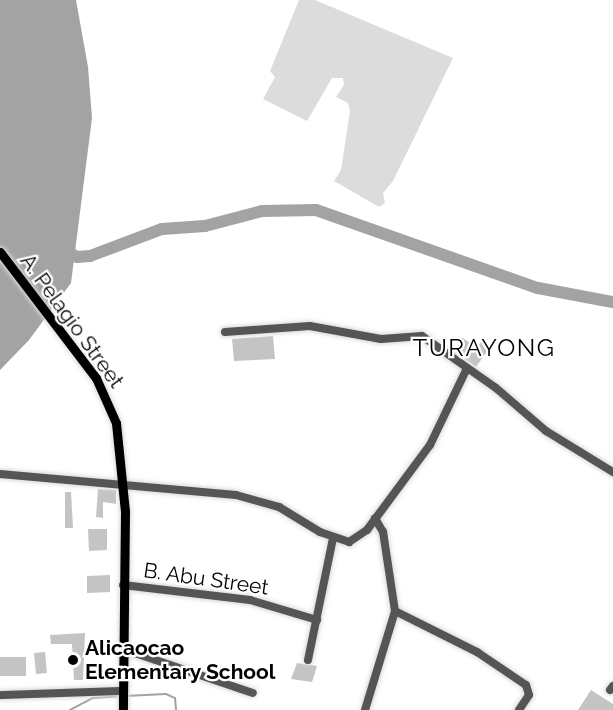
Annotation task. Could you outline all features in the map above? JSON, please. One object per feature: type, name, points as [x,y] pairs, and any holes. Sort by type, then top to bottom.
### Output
[{"type":"main road","name":"A. Pelagio Street","points":[[0,252],[67,340],[110,404],[124,483],[123,698]]},
{"type":"street","points":[[225,332],[304,326],[381,339],[415,334],[428,338],[546,431],[613,472]]},
{"type":"street","points":[[0,474],[124,483],[251,498],[279,507],[333,538],[356,540],[435,437],[467,368]]},
{"type":"street","points":[[365,710],[395,611],[383,532],[375,518]]},
{"type":"street","points":[[308,660],[333,538]]},
{"type":"street","name":"B. Abu Street","points":[[123,585],[250,600],[317,620]]},
{"type":"street","points":[[395,611],[477,652],[526,685],[529,695],[519,710]]},
{"type":"street","points":[[123,649],[252,693]]},
{"type":"street","points":[[0,695],[123,698]]},
{"type":"shaded area","points":[[0,0],[76,0],[88,67],[92,118],[71,283],[29,340],[0,370]]},
{"type":"shaded area","points":[[299,0],[315,0],[453,58],[393,181],[383,193],[385,203],[379,207],[334,181],[341,170],[350,111],[348,103],[336,97],[344,85],[343,78],[332,78],[307,121],[263,99],[275,77],[270,71]]},
{"type":"building","points":[[273,336],[275,359],[234,361],[232,339]]},
{"type":"building","points":[[463,338],[477,348],[483,339],[491,346],[476,367],[454,351]]},
{"type":"building","points":[[98,489],[116,490],[116,504],[103,502],[103,518],[96,517]]},
{"type":"building","points":[[65,492],[71,492],[73,528],[65,528]]},
{"type":"building","points":[[88,529],[107,529],[107,550],[89,551]]},
{"type":"building","points":[[110,575],[110,592],[87,593],[87,576]]},
{"type":"building","points":[[85,633],[83,680],[74,680],[72,644],[51,644],[50,635]]},
{"type":"building","points":[[45,652],[47,673],[36,674],[34,653]]},
{"type":"building","points":[[0,657],[26,657],[26,676],[0,676]]},
{"type":"building","points":[[297,663],[317,666],[312,682],[291,679]]},
{"type":"building","points":[[591,690],[613,704],[613,710],[578,710]]},
{"type":"waterway","points":[[64,250],[77,257],[90,256],[162,229],[205,226],[262,211],[316,210],[538,288],[613,302]]},
{"type":"waterway","points":[[125,696],[166,694],[175,698],[176,710]]},
{"type":"waterway","points":[[70,710],[93,698],[119,696]]},
{"type":"place","name":"Alicaocao Elementary School","points":[[73,660]]},
{"type":"district","name":"TURAYONG","points":[[484,348]]}]
